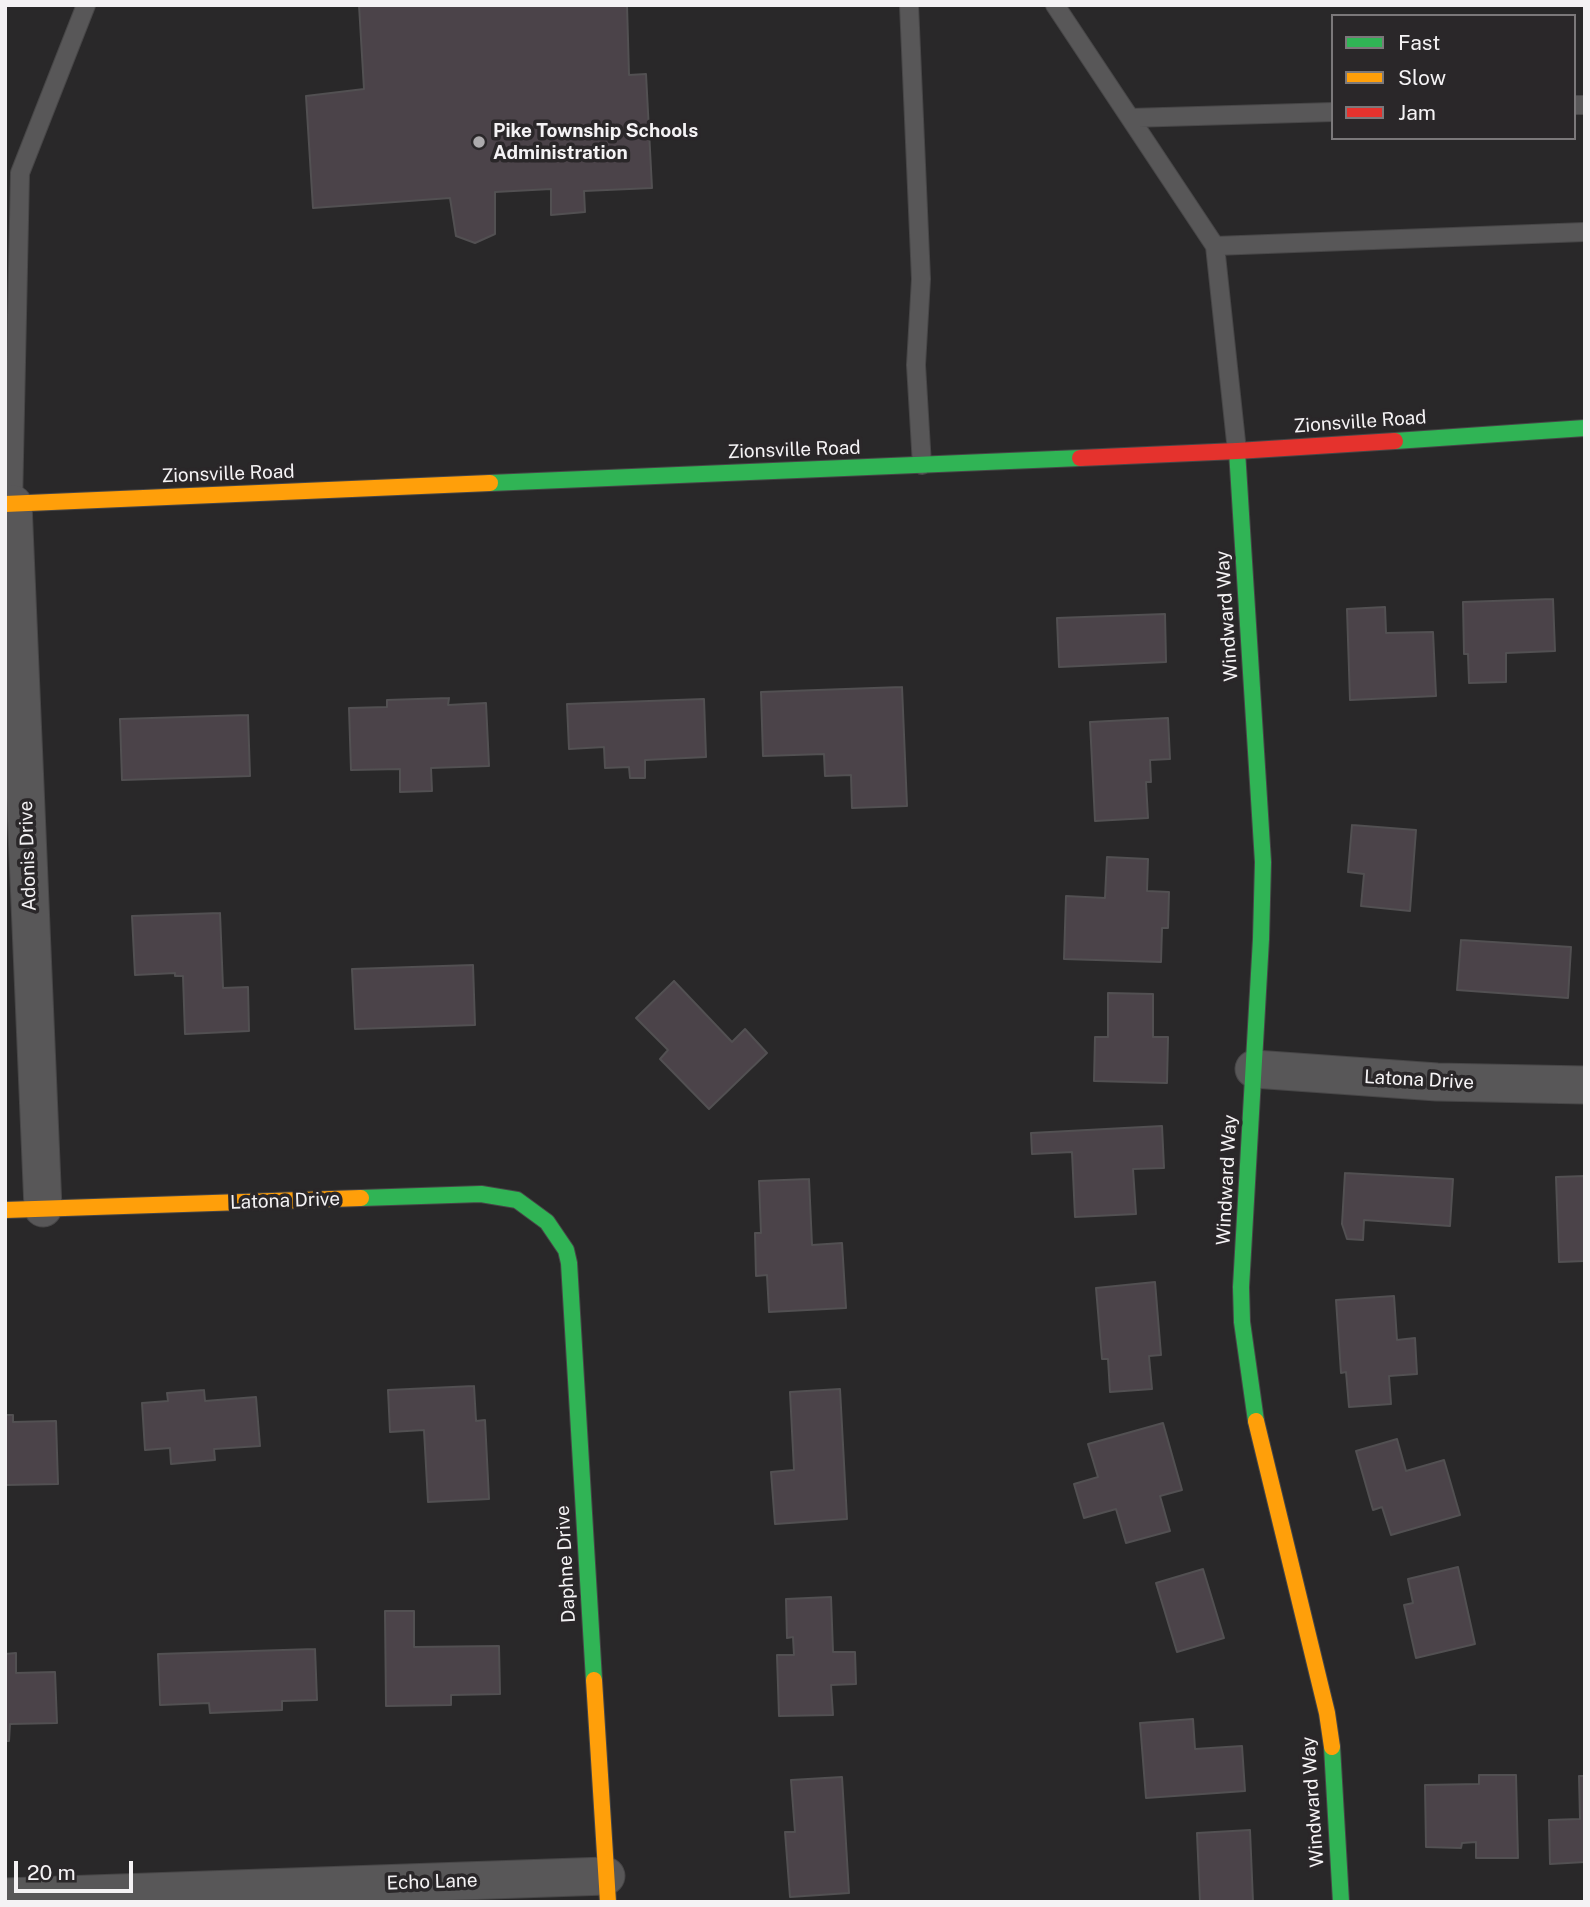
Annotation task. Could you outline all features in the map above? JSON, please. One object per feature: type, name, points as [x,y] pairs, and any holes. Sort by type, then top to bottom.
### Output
[{"type":"street","name":"Zionsville Road","points":[[9,504],[1237,451],[1585,428]]},
{"type":"street","name":"Windward Way","points":[[1237,451],[1263,862],[1241,1287],[1242,1322],[1257,1430],[1327,1713],[1334,1758],[1342,1902]]},
{"type":"street","name":"Adonis Drive","points":[[9,504],[43,1208]]},
{"type":"street","name":"Latona Drive","points":[[1254,1069],[1437,1082],[1585,1085]]},
{"type":"street","name":"Latona Drive","points":[[5,1210],[481,1194],[517,1200],[541,1215],[553,1229]]},
{"type":"street","name":"Daphne Drive","points":[[553,1229],[566,1250],[569,1263],[607,1889]]},
{"type":"street","name":"Echo Lane","points":[[5,1897],[607,1889]]},
{"type":"lane","points":[[9,504],[13,173],[86,5]]},
{"type":"lane","points":[[909,5],[921,279],[916,365],[922,465]]},
{"type":"lane","points":[[1055,5],[1066,5]]},
{"type":"lane","points":[[1055,5],[1215,246],[1237,451]]},
{"type":"lane","points":[[1130,118],[1331,112]]},
{"type":"lane","points":[[1215,246],[1585,232]]},
{"type":"building","name":"Pike Township Schools Administration","points":[[359,5],[627,5],[629,75],[646,74],[652,188],[584,191],[585,212],[551,215],[551,189],[495,192],[495,234],[475,243],[456,236],[450,198],[313,208],[306,96],[364,89]]},
{"type":"building","points":[[1553,599],[1555,651],[1506,653],[1506,682],[1469,683],[1468,654],[1464,654],[1463,602]]},
{"type":"building","points":[[1385,607],[1386,633],[1433,632],[1436,696],[1350,700],[1347,609]]},
{"type":"building","points":[[1165,614],[1166,662],[1059,667],[1057,618]]},
{"type":"building","points":[[902,687],[907,806],[852,808],[851,775],[825,776],[824,754],[763,756],[761,692]]},
{"type":"building","points":[[449,698],[448,705],[486,703],[489,766],[431,768],[432,791],[400,792],[400,769],[351,770],[349,708],[387,707],[387,700]]},
{"type":"building","points":[[704,699],[706,757],[645,760],[645,778],[630,778],[629,767],[605,768],[604,747],[569,749],[567,704]]},
{"type":"building","points":[[248,715],[250,776],[122,780],[120,719]]},
{"type":"building","points":[[1168,718],[1170,759],[1150,760],[1151,782],[1146,782],[1148,818],[1095,821],[1090,722]]},
{"type":"building","points":[[1352,825],[1416,830],[1410,911],[1361,906],[1364,874],[1348,872]]},
{"type":"building","points":[[1107,857],[1148,859],[1147,891],[1169,892],[1168,928],[1162,928],[1161,962],[1064,959],[1066,896],[1105,898]]},
{"type":"building","points":[[220,913],[223,988],[248,987],[249,1031],[185,1034],[183,976],[175,976],[175,973],[135,975],[132,916]]},
{"type":"building","points":[[1461,940],[1571,947],[1568,998],[1457,990]]},
{"type":"building","points":[[473,965],[475,1025],[355,1029],[352,969]]},
{"type":"building","points":[[674,981],[732,1042],[745,1029],[767,1053],[709,1109],[660,1059],[668,1050],[636,1018]]},
{"type":"building","points":[[1108,993],[1153,994],[1153,1037],[1168,1037],[1167,1083],[1094,1081],[1095,1037],[1108,1037]]},
{"type":"building","points":[[1162,1126],[1164,1168],[1133,1169],[1136,1214],[1075,1217],[1072,1152],[1032,1154],[1031,1133]]},
{"type":"building","points":[[1345,1173],[1453,1179],[1450,1226],[1364,1220],[1363,1240],[1347,1239],[1342,1224]]},
{"type":"building","points":[[1585,1176],[1585,1261],[1559,1262],[1556,1177]]},
{"type":"building","points":[[809,1179],[812,1245],[842,1243],[846,1308],[769,1312],[767,1275],[756,1276],[755,1233],[761,1233],[759,1181]]},
{"type":"building","points":[[1155,1282],[1161,1355],[1149,1356],[1152,1389],[1110,1392],[1108,1359],[1102,1359],[1096,1288]]},
{"type":"building","points":[[1394,1296],[1397,1340],[1415,1338],[1417,1374],[1389,1376],[1391,1404],[1349,1407],[1346,1372],[1341,1373],[1336,1300]]},
{"type":"building","points":[[474,1386],[476,1421],[485,1420],[489,1499],[428,1502],[424,1430],[390,1432],[388,1390]]},
{"type":"building","points":[[840,1389],[847,1519],[775,1524],[771,1472],[794,1470],[790,1392]]},
{"type":"building","points":[[204,1390],[205,1401],[256,1397],[260,1446],[214,1449],[215,1460],[171,1464],[170,1448],[145,1450],[142,1403],[168,1401],[167,1393]]},
{"type":"building","points":[[5,1415],[13,1415],[13,1422],[56,1421],[58,1484],[5,1485]]},
{"type":"building","points":[[1163,1423],[1182,1490],[1160,1496],[1170,1531],[1126,1543],[1116,1509],[1084,1518],[1074,1484],[1098,1477],[1088,1444]]},
{"type":"building","points":[[1397,1439],[1406,1471],[1444,1460],[1460,1515],[1391,1535],[1382,1507],[1373,1510],[1356,1451]]},
{"type":"building","points":[[1458,1567],[1475,1644],[1416,1658],[1404,1605],[1413,1603],[1408,1579]]},
{"type":"building","points":[[1203,1569],[1224,1638],[1177,1652],[1156,1583]]},
{"type":"building","points":[[831,1597],[833,1652],[855,1652],[856,1684],[831,1685],[833,1715],[779,1716],[777,1655],[794,1655],[793,1637],[787,1638],[786,1599]]},
{"type":"building","points":[[385,1611],[414,1611],[414,1647],[499,1646],[500,1694],[451,1695],[451,1705],[386,1706]]},
{"type":"building","points":[[315,1649],[317,1700],[282,1701],[282,1710],[210,1713],[209,1703],[160,1705],[158,1654]]},
{"type":"building","points":[[16,1653],[16,1673],[55,1672],[57,1723],[10,1724],[9,1741],[5,1741],[5,1654]]},
{"type":"building","points":[[1193,1719],[1195,1749],[1242,1746],[1245,1791],[1146,1798],[1140,1723]]},
{"type":"building","points":[[1479,1775],[1516,1775],[1518,1858],[1476,1858],[1476,1842],[1462,1843],[1461,1848],[1426,1847],[1425,1785],[1479,1784]]},
{"type":"building","points":[[1579,1776],[1585,1776],[1585,1862],[1550,1864],[1549,1820],[1580,1819]]},
{"type":"building","points":[[842,1777],[849,1893],[790,1897],[785,1832],[795,1832],[791,1780]]},
{"type":"building","points":[[1250,1830],[1253,1902],[1200,1902],[1197,1833]]},
{"type":"traffic: fast","points":[[1395,441],[1585,428]]},
{"type":"traffic: fast","points":[[1237,451],[1263,862],[1241,1287],[1242,1322],[1256,1421]]},
{"type":"traffic: fast","points":[[490,483],[1080,458]]},
{"type":"traffic: fast","points":[[361,1198],[481,1194],[517,1200],[547,1222],[566,1250],[569,1263],[594,1680]]},
{"type":"traffic: fast","points":[[1332,1747],[1341,1902]]},
{"type":"traffic: slow","points":[[5,504],[490,483]]},
{"type":"traffic: slow","points":[[5,1210],[361,1198]]},
{"type":"traffic: slow","points":[[1256,1421],[1327,1713],[1332,1747]]},
{"type":"traffic: slow","points":[[594,1680],[608,1902]]},
{"type":"traffic: jam","points":[[1080,458],[1395,441]]},
{"type":"place","name":"Pike Township Schools Administration","points":[[479,142]]}]
